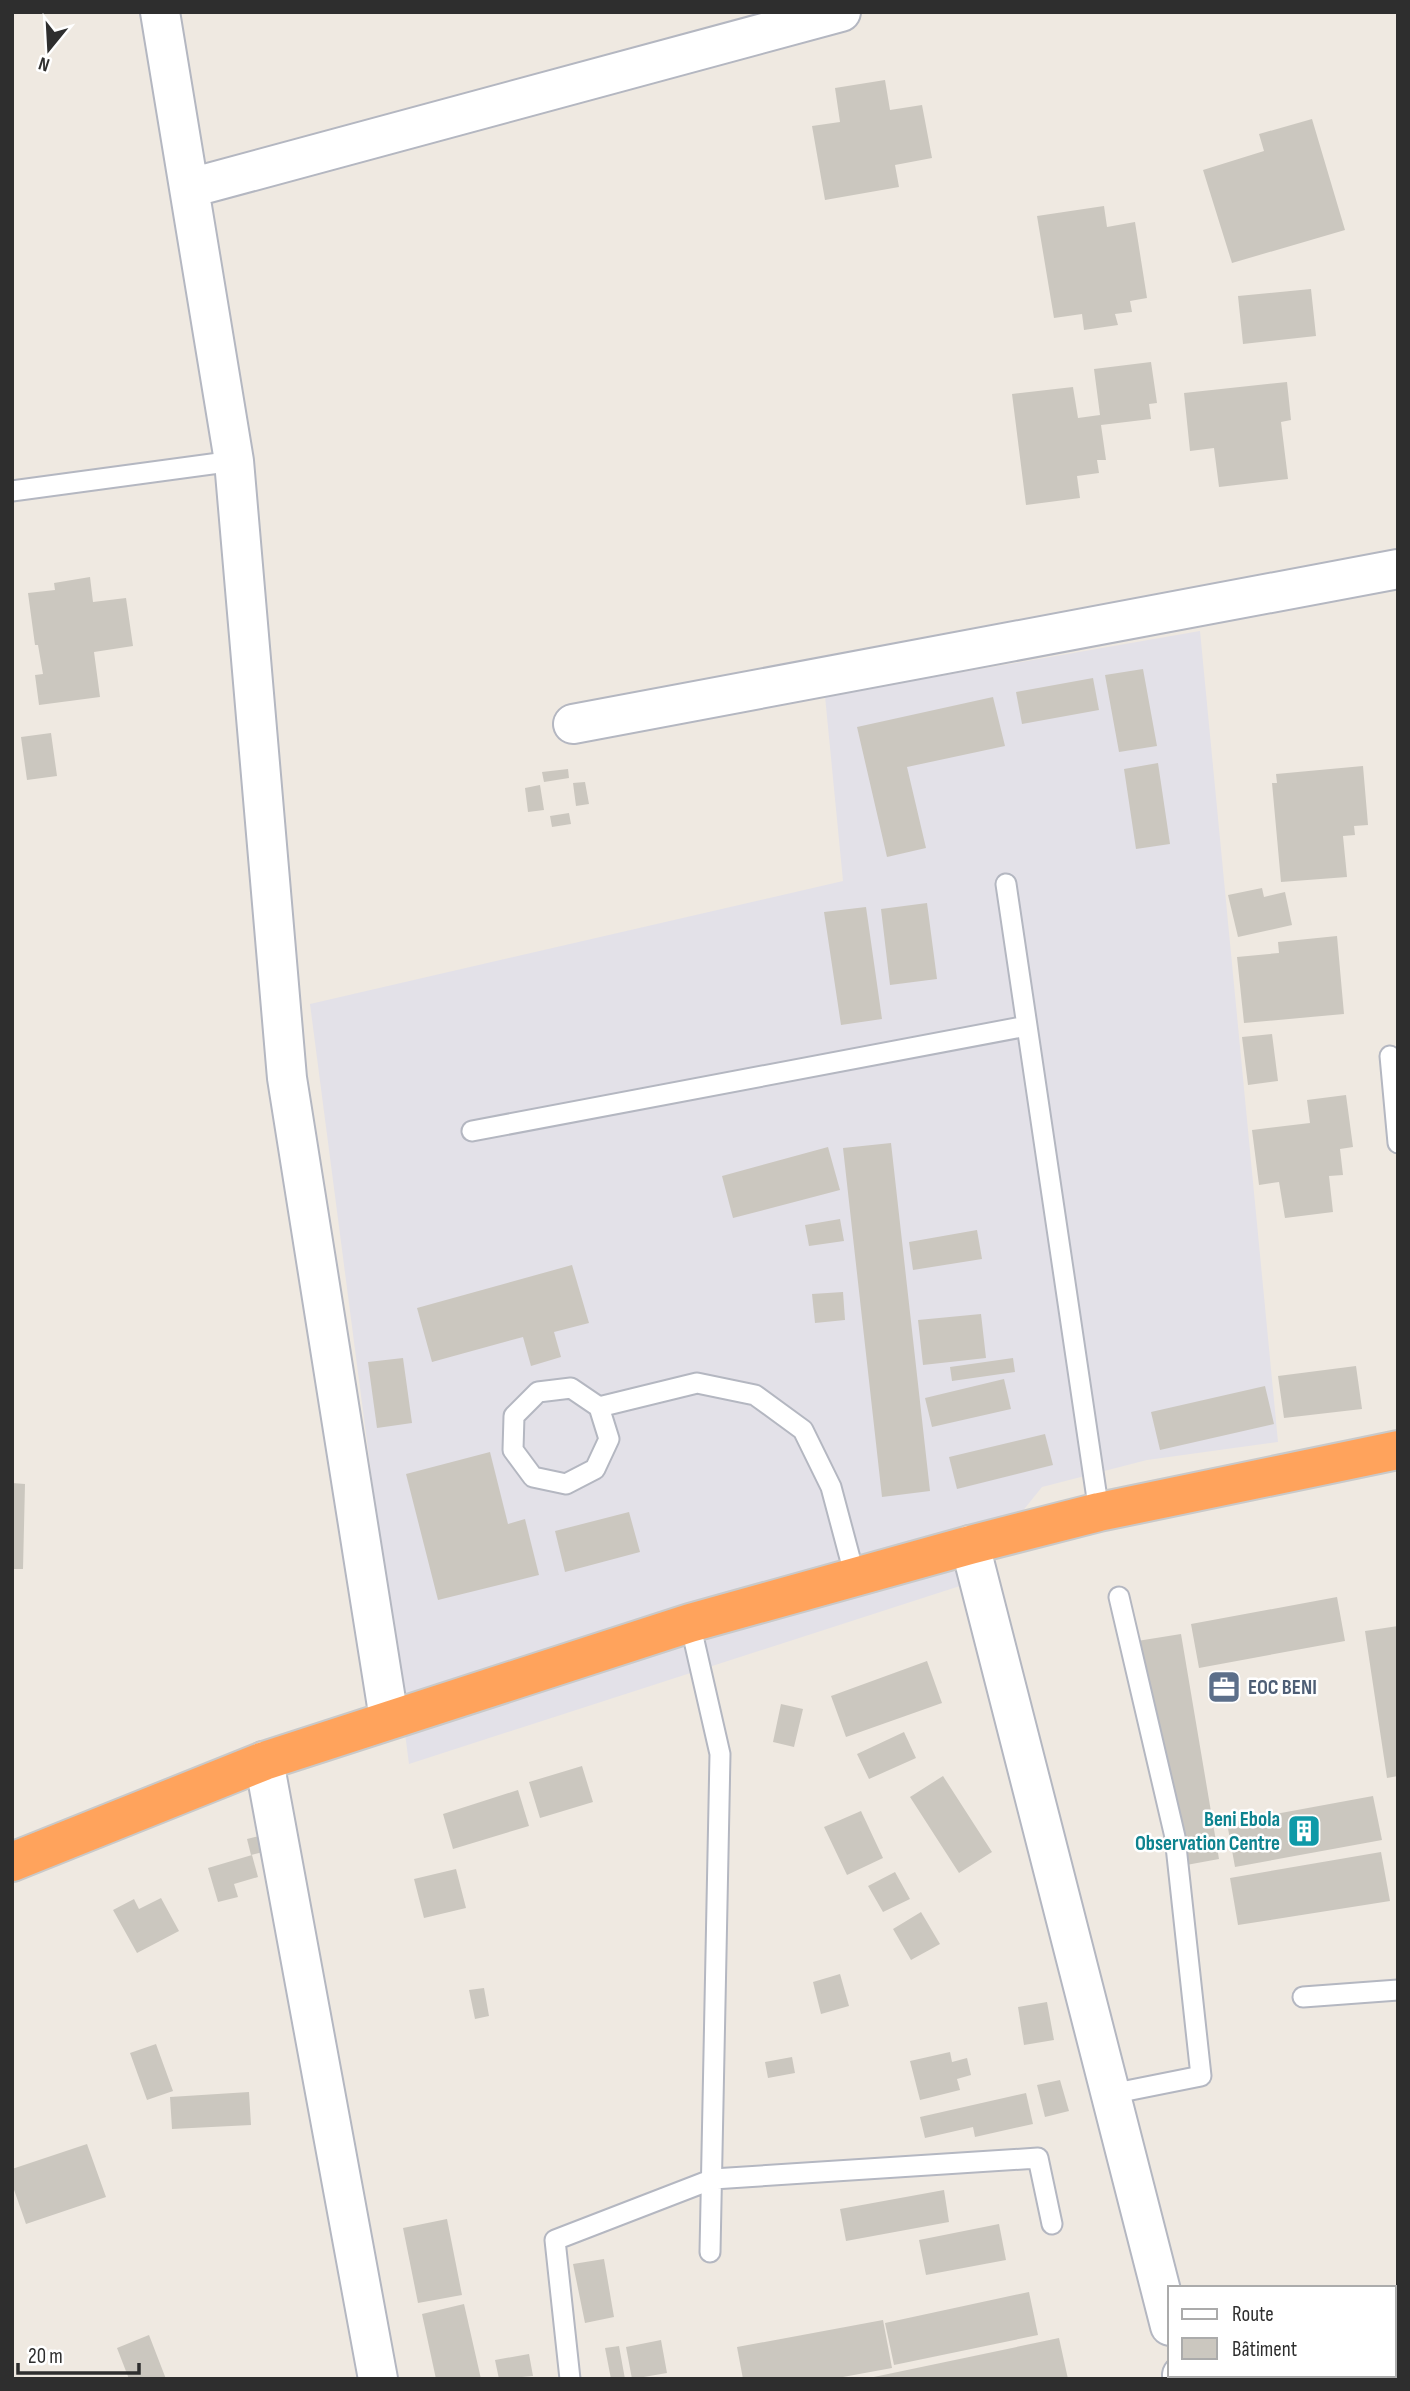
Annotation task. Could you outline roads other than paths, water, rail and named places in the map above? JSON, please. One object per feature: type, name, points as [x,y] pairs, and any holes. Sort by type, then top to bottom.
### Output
[{"type":"highway","points":[[12,1862],[264,1761],[690,1623],[970,1545],[1100,1512],[1398,1450]]},
{"type":"street","points":[[160,12],[234,461],[287,1078],[389,1719]]},
{"type":"street","points":[[190,188],[841,12]]},
{"type":"street","points":[[573,724],[1398,569]]},
{"type":"street","points":[[970,1545],[1168,2318]]},
{"type":"street","points":[[264,1761],[379,2379]]},
{"type":"lane","points":[[12,491],[234,461]]},
{"type":"lane","points":[[1006,884],[1100,1512]]},
{"type":"lane","points":[[472,1131],[1027,1026]]},
{"type":"lane","points":[[1390,1056],[1398,1143]]},
{"type":"lane","points":[[599,1407],[609,1439],[595,1469],[566,1484],[533,1477],[513,1450],[514,1416],[538,1392],[571,1388],[599,1407],[697,1383],[755,1395],[803,1430],[831,1487],[855,1577]]},
{"type":"lane","points":[[1111,2094],[1200,2076],[1175,1837],[1119,1597]]},
{"type":"lane","points":[[690,1623],[720,1754],[710,2252]]},
{"type":"lane","points":[[1303,1997],[1398,1990]]},
{"type":"lane","points":[[570,2379],[555,2240],[713,2179],[1038,2158],[1052,2224]]},
{"type":"place","name":"EOC BENI","points":[[1224,1687]]},
{"type":"place","name":"Beni Ebola Observation Centre","points":[[1304,1831]]}]
